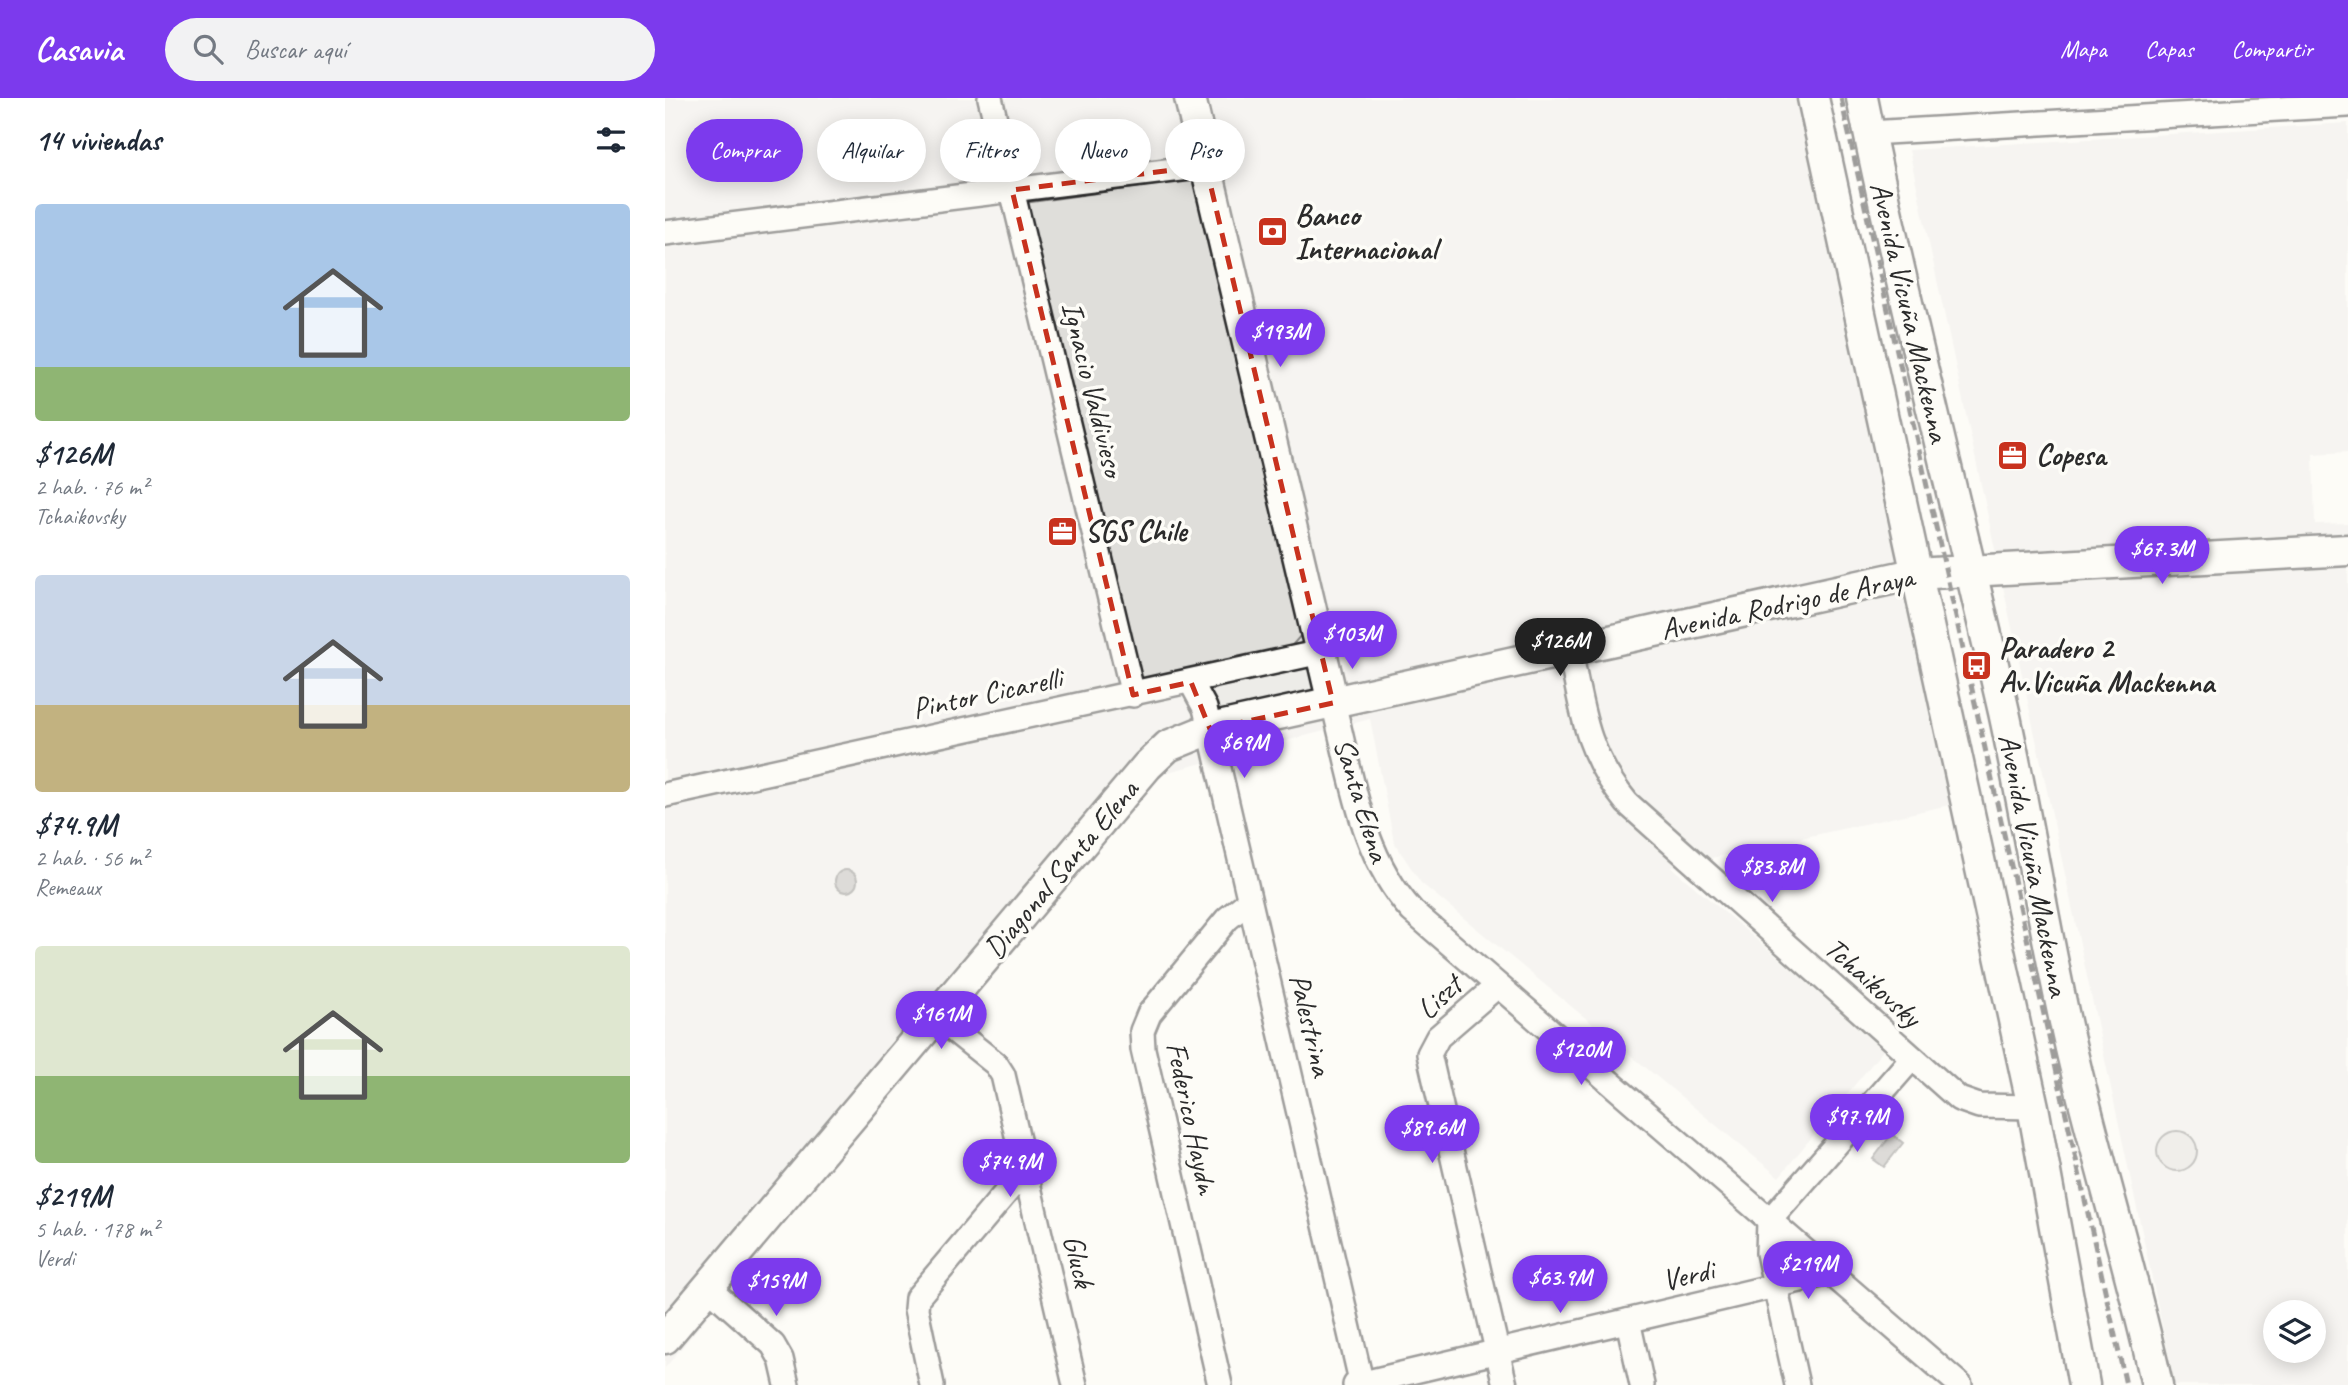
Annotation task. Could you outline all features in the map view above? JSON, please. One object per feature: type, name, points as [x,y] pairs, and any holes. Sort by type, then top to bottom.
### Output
[{"type":"main road","name":"Santa Elena","points":[[1190,98],[1195,119]]},
{"type":"main road","name":"Avenida Vicuña Mackenna","points":[[1813,98],[2033,1107],[2084,1385]]},
{"type":"main road","name":"Avenida Vicuña Mackenna","points":[[1863,98],[1927,398],[1972,572],[2018,779],[2073,1057],[2138,1300],[2157,1385]]},
{"type":"main road","name":"Santa Elena","points":[[1210,182],[1333,703]]},
{"type":"main road","name":"Avenida Rodrigo de Araya","points":[[1202,731],[1915,574],[2348,550]]},
{"type":"main road","name":"Diagonal Santa Elena","points":[[665,1338],[1156,755],[1202,731]]},
{"type":"street","name":"Ignacio Valdivieso","points":[[991,98],[1133,695]]},
{"type":"street","points":[[1870,133],[2348,105]]},
{"type":"street","points":[[665,233],[1165,171]]},
{"type":"street","name":"Tchaikovsky","points":[[1570,650],[1591,749],[1606,778],[1627,803],[1959,1099],[1979,1106],[2033,1107]]},
{"type":"street","name":"Pintor Cicarelli","points":[[665,795],[1321,652]]},
{"type":"street","name":"Palestrina","points":[[1191,682],[1200,694],[1202,731],[1249,901],[1360,1384]]},
{"type":"street","name":"Santa Elena","points":[[1333,703],[1363,824],[1380,866],[1412,911],[1961,1385]]},
{"type":"street","name":"Federico Haydn","points":[[1220,1385],[1146,1063],[1142,1031],[1149,1014],[1219,930],[1249,901]]},
{"type":"street","name":"Liszt","points":[[1497,986],[1438,1037],[1429,1054],[1505,1385]]},
{"type":"street","name":"Gluck","points":[[937,1017],[1000,1069],[1075,1385]]},
{"type":"street","points":[[1797,1385],[1766,1243],[1769,1221],[1912,1058]]},
{"type":"street","points":[[933,1385],[916,1309],[917,1298],[1025,1170]]},
{"type":"street","name":"Verdi","points":[[1360,1384],[1830,1273]]},
{"type":"street","points":[[708,1287],[773,1345],[781,1359],[787,1385]]},
{"type":"street","points":[[1628,1321],[1642,1385]]},
{"type":"highlighted area","points":[[1206,166],[1333,703],[1210,729],[1191,682],[1133,695],[1012,190]]},
{"type":"shaded area","points":[[665,98],[1795,98],[1911,580],[1958,803],[1671,867],[1885,1048],[1779,1177],[1421,883],[1394,842],[1370,719],[1153,776],[665,1368]]},
{"type":"shaded area","points":[[2348,123],[2348,452],[2313,454],[2315,524],[2348,523],[2348,1385],[2175,1385],[1909,150]]},
{"type":"shaded area","points":[[1176,182],[1199,182],[1303,633],[1288,650],[1141,682],[1024,203]]},
{"type":"shaded area","points":[[846,870],[854,873],[857,881],[854,889],[846,892],[838,889],[835,881],[838,873]]},
{"type":"shaded area","points":[[2177,1131],[2191,1137],[2197,1151],[2191,1165],[2177,1171],[2163,1165],[2157,1151],[2163,1137]]},
{"type":"shaded area","points":[[1892,1134],[1903,1143],[1884,1167],[1873,1159]]},
{"type":"railway","points":[[1841,98],[2126,1385]]},
{"type":"place","name":"Banco Internacional","points":[[1272,232]]},
{"type":"place","name":"Copesa","points":[[2013,455]]},
{"type":"place","name":"SGS Chile","points":[[1062,531]]},
{"type":"place","name":"Paradero 2 Av.Vicuña Mackenna","points":[[1976,665]]}]
